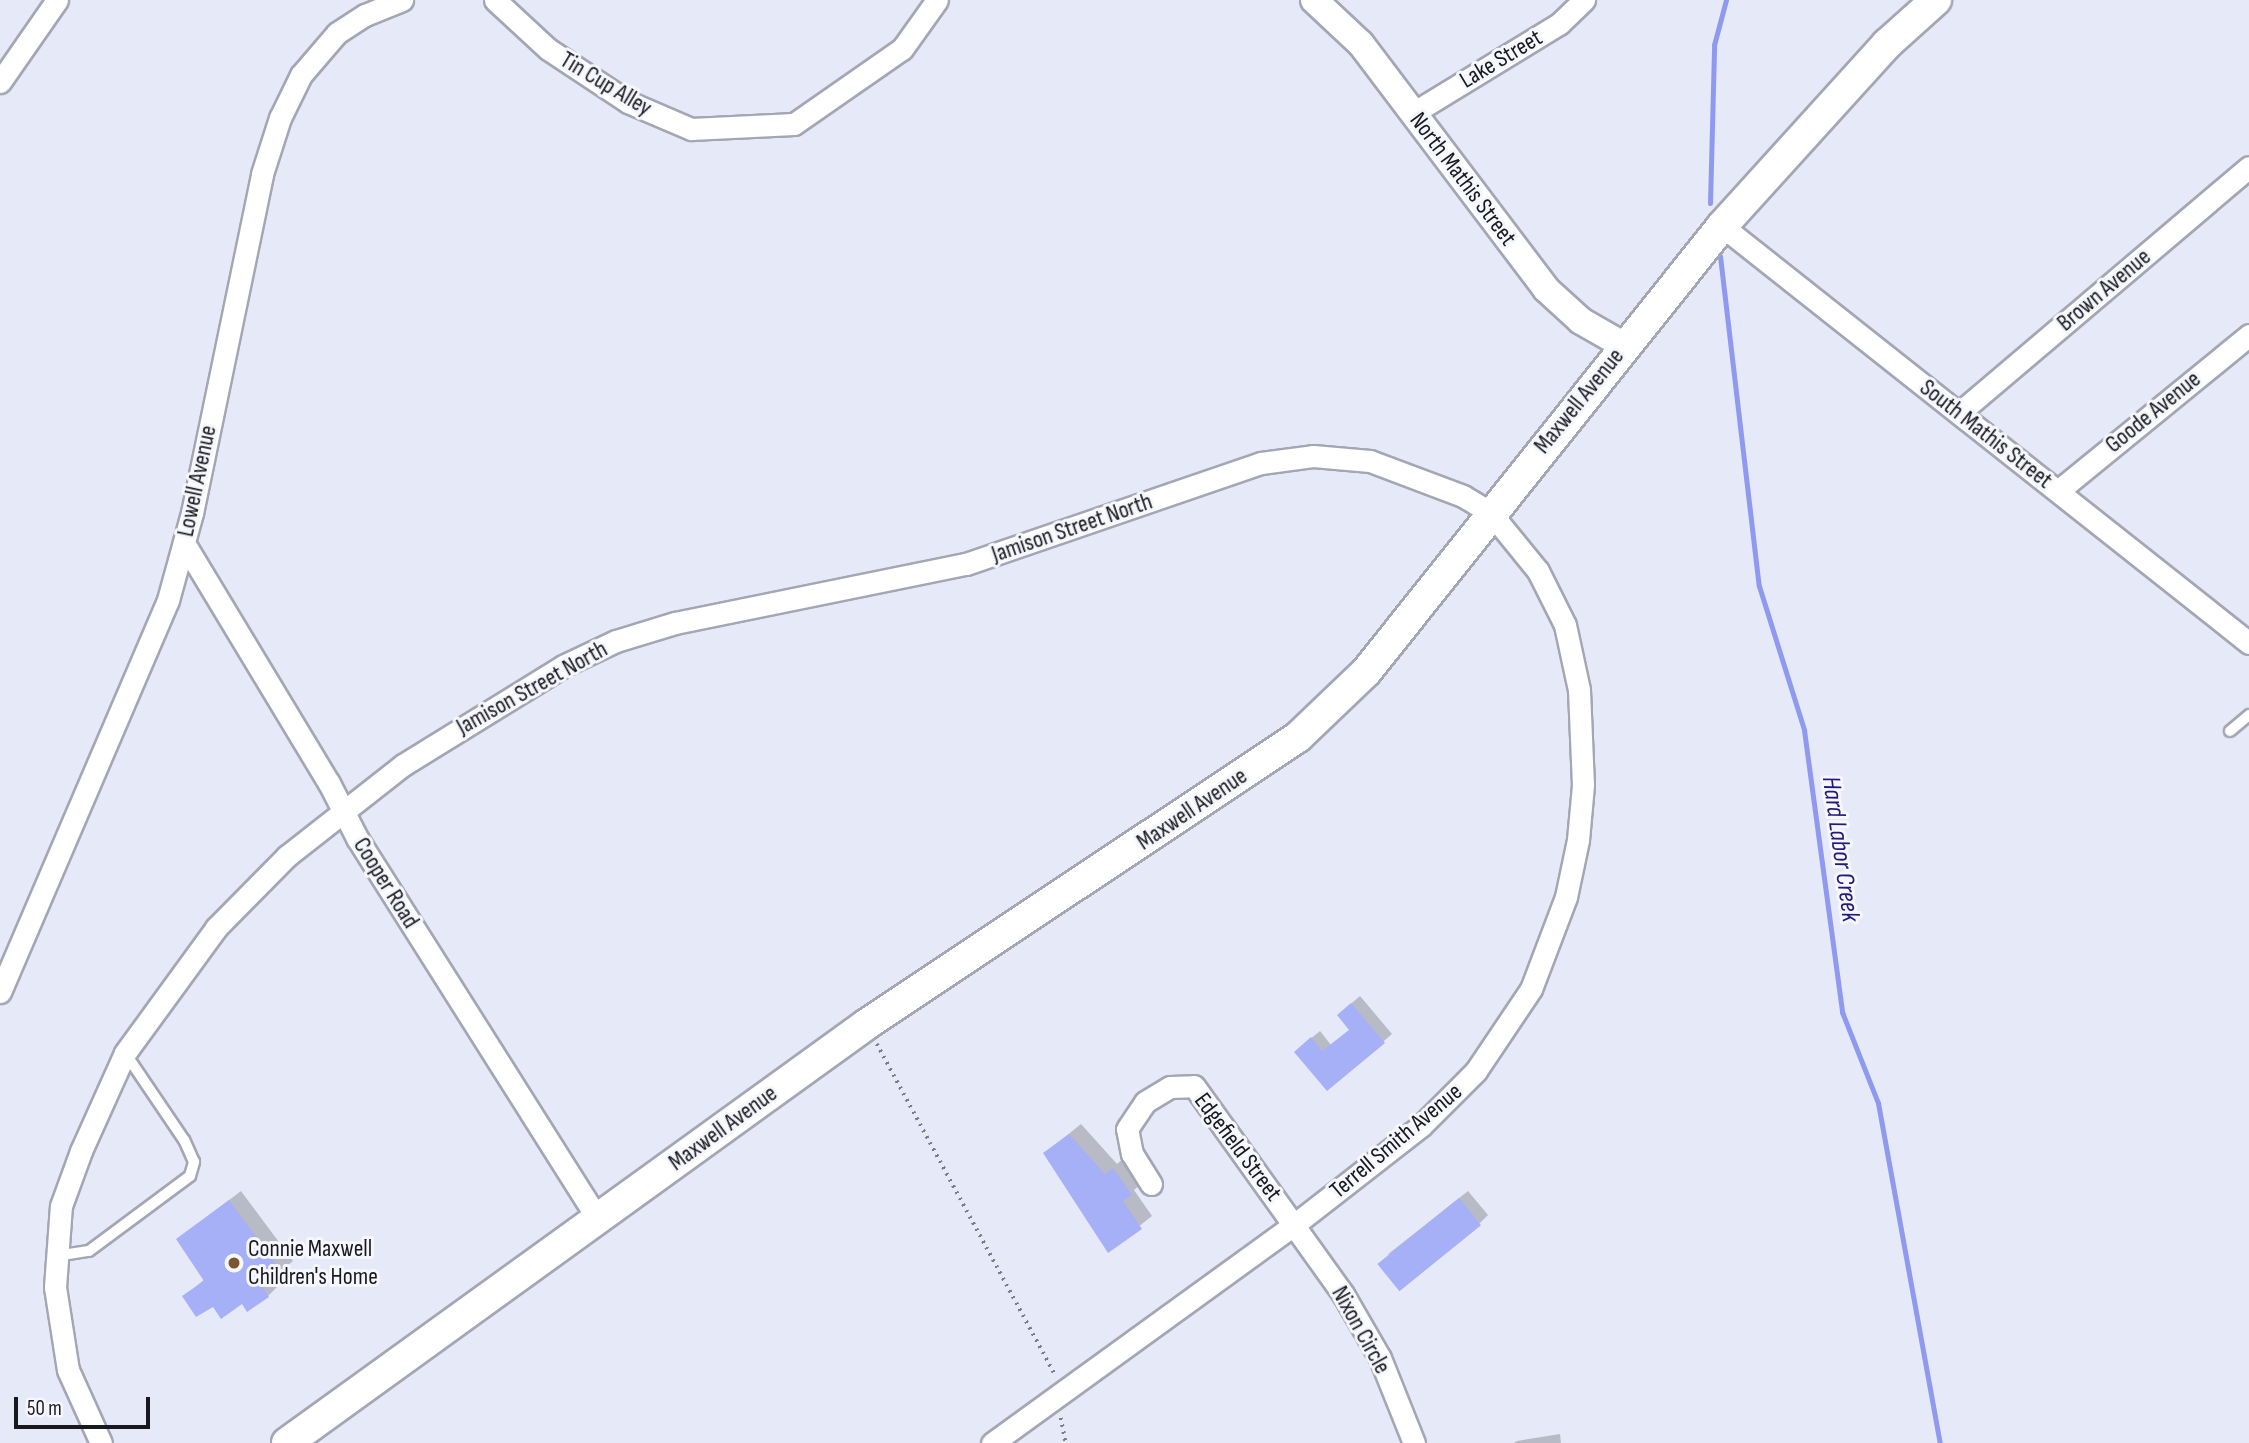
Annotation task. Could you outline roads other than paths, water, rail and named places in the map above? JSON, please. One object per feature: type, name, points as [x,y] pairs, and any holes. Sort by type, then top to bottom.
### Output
[{"type":"main road","name":"Maxwell Avenue","points":[[287,1443],[867,1024],[1298,737],[1366,672],[1623,345],[1722,226],[1887,44],[1936,0]]},
{"type":"street","points":[[0,82],[57,0]]},
{"type":"street","name":"Lowell Avenue","points":[[0,992],[143,668],[184,543],[250,227],[280,118],[301,75],[323,47],[365,15],[402,0]]},
{"type":"street","name":"Tin Cup Alley","points":[[495,0],[548,49],[628,102],[691,129],[794,124],[902,49],[937,0]]},
{"type":"street","name":"North Mathis Street","points":[[1314,0],[1361,44],[1545,289],[1581,321],[1623,345]]},
{"type":"street","name":"Lake Street","points":[[1413,113],[1559,24],[1584,0]]},
{"type":"street","name":"Brown Avenue","points":[[1959,413],[2249,167]]},
{"type":"street","name":"South Mathis Street","points":[[1722,226],[2249,643]]},
{"type":"street","name":"Goode Avenue","points":[[2058,491],[2249,335]]},
{"type":"street","name":"Jamison Street North","points":[[102,1443],[68,1370],[59,1329],[56,1256],[68,1183],[125,1053],[216,928],[278,864],[343,811],[453,731],[616,641],[675,624],[966,564],[1261,463],[1313,456],[1370,461],[1426,479],[1490,512]]},
{"type":"street","name":"Terrell Smith Avenue","points":[[992,1443],[1295,1224],[1421,1126],[1476,1071],[1531,989],[1566,897],[1583,785],[1575,662],[1552,595],[1519,543],[1490,512]]},
{"type":"street","name":"Cooper Road","points":[[184,543],[343,811],[597,1218]]},
{"type":"street","name":"Edgefield Street","points":[[1151,1184],[1132,1154],[1127,1129],[1145,1102],[1170,1087],[1194,1086],[1295,1224]]},
{"type":"street","name":"Nixon Circle","points":[[1295,1224],[1380,1358],[1414,1443]]},
{"type":"lane","points":[[2230,731],[2249,715]]},
{"type":"lane","points":[[56,1256],[89,1251],[190,1176],[194,1162],[184,1140],[125,1053]]},
{"type":"waterway","name":"Hard Labor Creek","points":[[1710,203],[1714,45],[1726,0]]},
{"type":"waterway","name":"Hard Labor Creek","points":[[1720,256],[1759,586],[1804,730],[1842,1012],[1878,1103],[1940,1443]]},
{"type":"place","name":"Connie Maxwell Children's Home","points":[[234,1263]]}]
